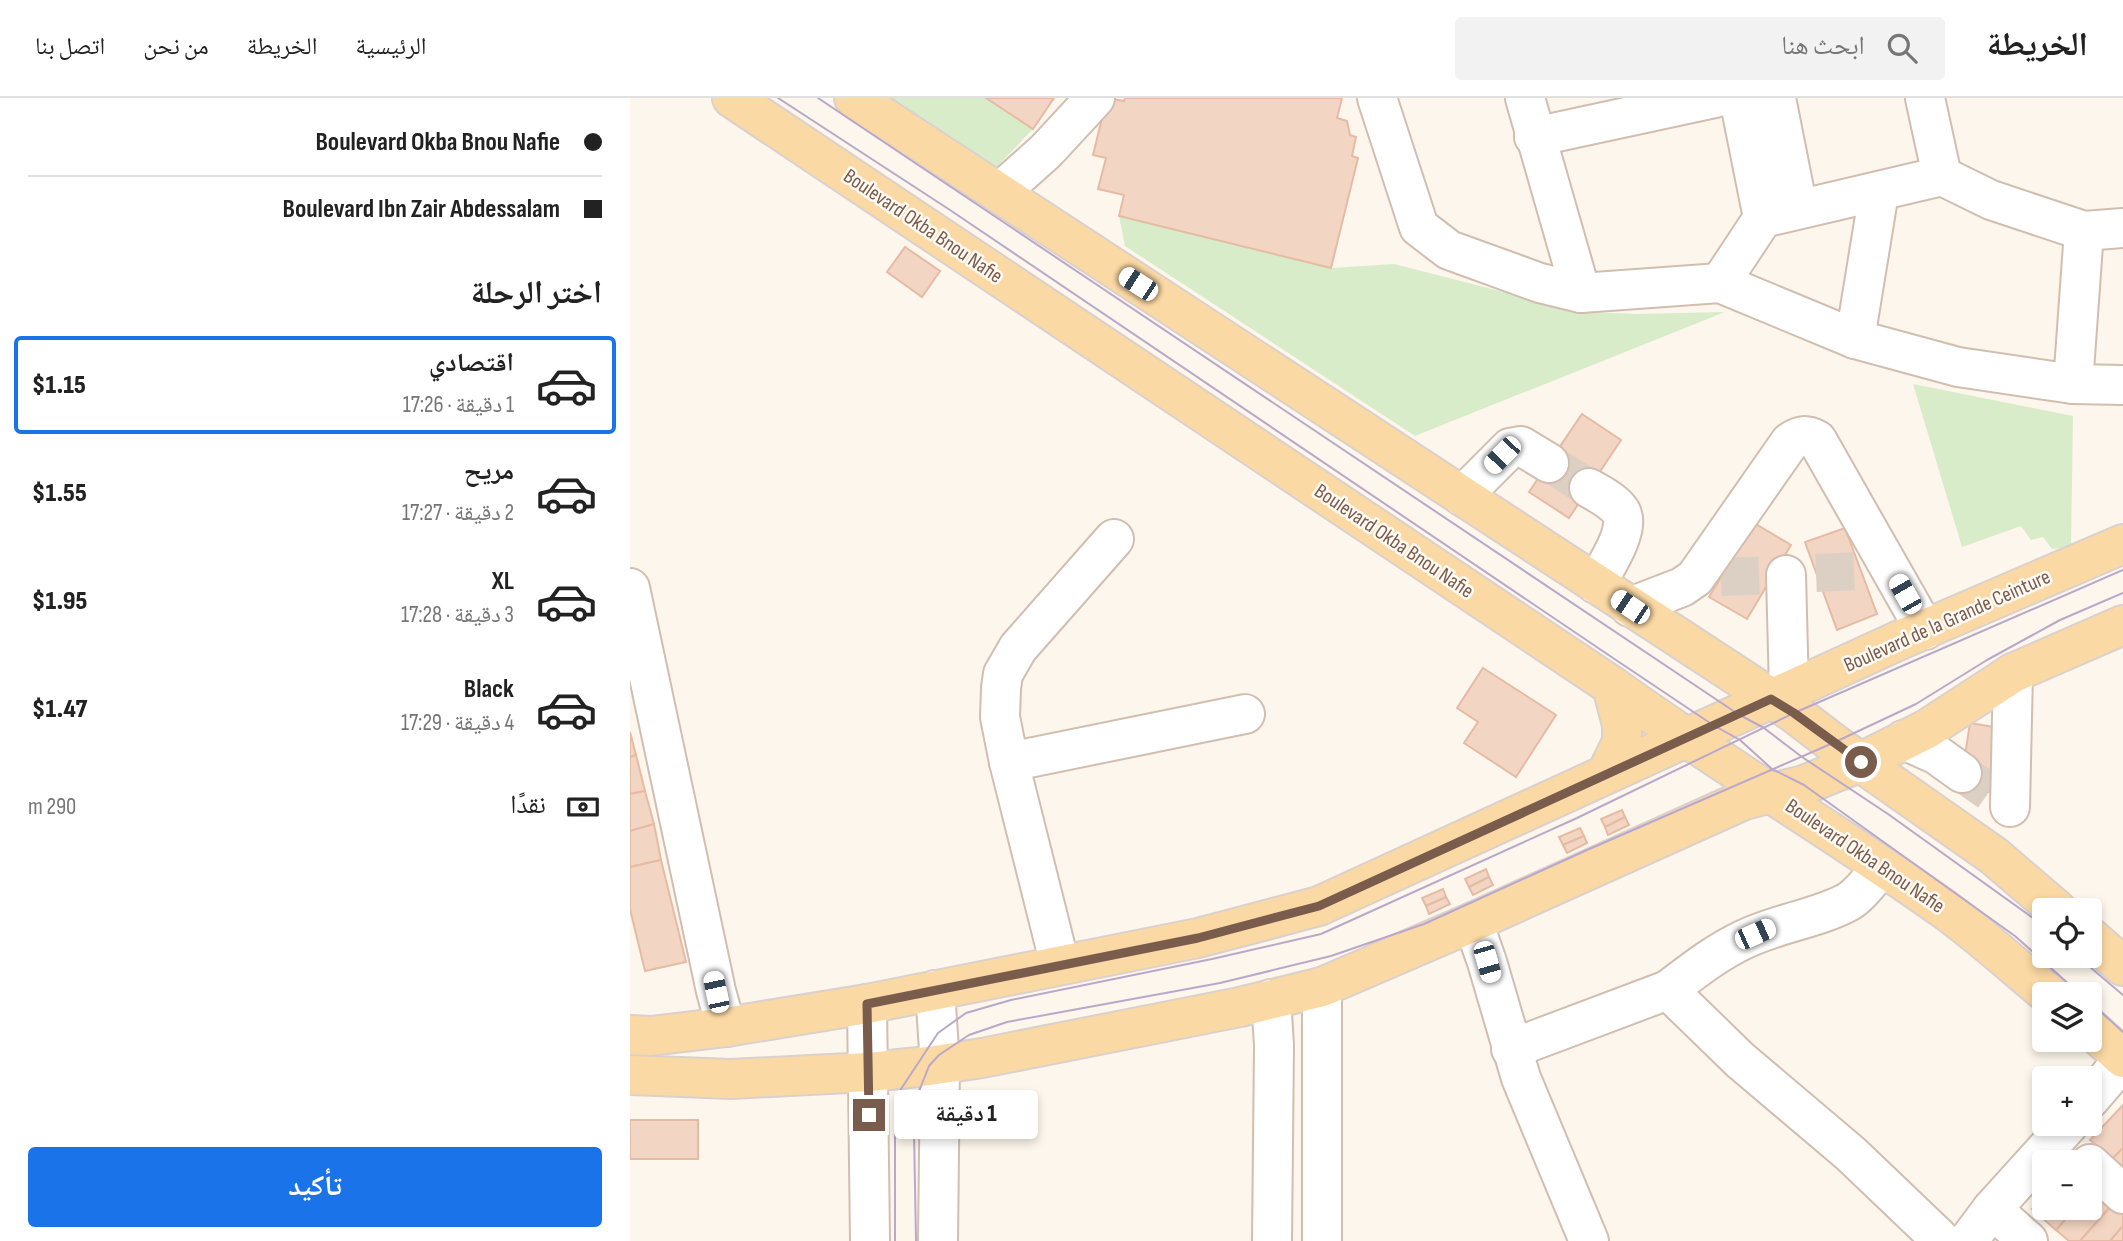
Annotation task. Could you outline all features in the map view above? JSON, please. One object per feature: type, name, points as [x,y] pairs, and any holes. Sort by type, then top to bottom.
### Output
[{"type":"main road","name":"Boulevard Okba Bnou Nafie","points":[[732,98],[1612,686],[1684,738],[1712,753],[1947,911],[2033,982]]},
{"type":"main road","points":[[854,98],[1630,607],[1780,695],[1794,713],[1993,856],[2043,898]]},
{"type":"main road","name":"Boulevard de la Grande Ceinture","points":[[630,1035],[651,1036],[726,1027],[867,1004],[1198,938],[1319,906],[1684,738],[2123,544]]},
{"type":"main road","points":[[630,1075],[732,1079],[869,1072],[940,1065],[1322,987],[1744,800],[1804,785],[1861,762],[1938,722],[2013,673],[2123,625]]},
{"type":"main road","points":[[1607,773],[1622,741],[1622,725],[1612,686]]},
{"type":"main road","points":[[2102,948],[2123,966]]},
{"type":"main road","points":[[2102,1039],[2123,1059]]},
{"type":"street","points":[[999,193],[1046,151],[1095,98]]},
{"type":"street","points":[[1377,98],[1419,227],[1449,250],[1540,284],[1581,293],[1720,283],[1855,339],[1958,367],[2073,384],[2123,385]]},
{"type":"street","points":[[1525,98],[1534,137],[1581,293]]},
{"type":"street","points":[[1534,137],[1668,103],[1715,98]]},
{"type":"street","points":[[1739,98],[1780,214]]},
{"type":"street","points":[[1776,98],[1780,214]]},
{"type":"street","points":[[1925,98],[1942,176]]},
{"type":"street","points":[[1720,283],[1780,214],[1942,176],[1991,200],[2084,231],[2123,228]]},
{"type":"street","points":[[1855,339],[1879,192]]},
{"type":"street","points":[[2073,384],[2084,231]]},
{"type":"street","points":[[1630,607],[1708,578],[1790,442],[1808,435],[1817,440],[1876,571],[1925,630]]},
{"type":"street","points":[[1462,496],[1510,448],[1521,446],[1549,463]]},
{"type":"street","points":[[1589,488],[1621,512],[1624,524],[1621,537],[1596,584]]},
{"type":"street","points":[[1060,965],[1009,762],[999,706],[1003,674],[1018,648],[1114,539]]},
{"type":"street","points":[[1780,695],[1792,574]]},
{"type":"street","points":[[630,588],[716,992],[726,1027]]},
{"type":"street","points":[[1984,773],[2013,673]]},
{"type":"street","points":[[1009,762],[1245,714]]},
{"type":"street","points":[[1904,740],[1984,773],[2017,820],[1993,856]]},
{"type":"street","points":[[1511,1049],[1668,990],[1714,956],[1742,940],[1768,928],[1821,914],[1850,901],[1882,867]]},
{"type":"street","points":[[1473,922],[1511,1049],[1589,1241]]},
{"type":"street","points":[[1322,987],[1322,1241]]},
{"type":"street","points":[[935,990],[940,1065],[938,1241]]},
{"type":"street","points":[[1668,990],[1740,1060],[1851,1154],[1942,1241]]},
{"type":"street","points":[[1272,999],[1272,1241]]},
{"type":"street","points":[[867,1004],[870,1241]]},
{"type":"street","points":[[2102,1084],[2123,1059]]},
{"type":"street","points":[[1968,1241],[1992,1209],[2059,1136]]},
{"type":"street","points":[[2069,1136],[2079,1150]]},
{"type":"street","points":[[2102,1175],[2123,1194]]},
{"type":"street","points":[[1992,1209],[2028,1241]]},
{"type":"green space","points":[[874,98],[986,98],[1033,129],[993,171]]},
{"type":"green space","points":[[1119,216],[1331,268],[1394,264],[1582,312],[1725,312],[1415,436],[1125,246]]},
{"type":"green space","points":[[1913,384],[2073,416],[2071,547],[2052,549],[2043,537],[2031,540],[2021,526],[1962,547]]},
{"type":"building","points":[[986,98],[1054,98],[1033,129]]},
{"type":"building","points":[[1107,98],[1124,101],[1125,98],[1342,98],[1337,118],[1347,121],[1350,135],[1356,137],[1352,156],[1358,158],[1331,268],[1119,216],[1124,195],[1098,189],[1106,158],[1093,155]]},
{"type":"building","points":[[905,247],[940,271],[922,297],[887,272]]},
{"type":"building","points":[[1582,414],[1621,440],[1569,518],[1529,492]]},
{"type":"building","points":[[1754,523],[1791,545],[1747,619],[1709,597]]},
{"type":"building","points":[[1845,528],[1877,614],[1837,630],[1805,542]]},
{"type":"building","points":[[1483,668],[1556,715],[1516,777],[1464,743],[1478,722],[1457,708]]},
{"type":"building","points":[[1970,723],[2000,728],[1989,792],[1960,788]]},
{"type":"building","points":[[630,732],[636,755],[630,757]]},
{"type":"building","points":[[636,755],[645,791],[630,794],[630,757]]},
{"type":"building","points":[[645,791],[654,824],[630,831],[630,794]]},
{"type":"building","points":[[1622,810],[1625,817],[1605,827],[1601,819]]},
{"type":"building","points":[[1625,817],[1629,825],[1608,835],[1605,827]]},
{"type":"building","points":[[654,824],[661,860],[630,867],[630,831]]},
{"type":"building","points":[[1580,828],[1584,836],[1563,845],[1559,837]]},
{"type":"building","points":[[1584,836],[1587,843],[1567,853],[1563,845]]},
{"type":"building","points":[[661,860],[686,962],[645,971],[630,909],[630,867]]},
{"type":"building","points":[[1486,869],[1489,877],[1469,887],[1465,879]]},
{"type":"building","points":[[1489,877],[1493,885],[1473,895],[1469,887]]},
{"type":"building","points":[[1443,889],[1446,897],[1426,906],[1422,898]]},
{"type":"building","points":[[1446,897],[1450,904],[1429,914],[1426,906]]},
{"type":"building","points":[[2123,1105],[2123,1148],[2112,1159],[2090,1140],[2094,1136],[2102,1136],[2102,1127]]},
{"type":"building","points":[[630,1120],[698,1120],[698,1159],[630,1159]]},
{"type":"building","points":[[2123,1148],[2123,1169],[2112,1159]]},
{"type":"building","points":[[2102,1196],[2112,1205],[2102,1216]]},
{"type":"building","points":[[2112,1205],[2123,1215],[2123,1226],[2110,1241],[2080,1241],[2099,1220],[2102,1220]]},
{"type":"building","points":[[2045,1220],[2065,1220],[2056,1230]]},
{"type":"building","points":[[2065,1220],[2099,1220],[2080,1241],[2069,1241],[2056,1230]]},
{"type":"building","points":[[2123,1226],[2123,1241],[2110,1241]]},
{"type":"tunnel","points":[[1549,463],[1589,488]]},
{"type":"tunnel","points":[[1816,573],[1861,571]]},
{"type":"tunnel","points":[[1721,577],[1773,575]]},
{"type":"tunnel","points":[[1962,773],[1989,792]]},
{"type":"tram line","points":[[778,98],[950,210],[1713,725],[1740,740],[1772,769],[1804,785],[2015,936],[2067,982]]},
{"type":"tram line","points":[[818,98],[1738,714],[1764,728],[2032,917]]},
{"type":"tram line","points":[[895,1241],[895,1130],[901,1089],[938,1033],[966,1013],[1011,1000],[1321,934],[1577,818],[1794,713],[2123,570]]},
{"type":"tram line","points":[[916,1241],[916,1099],[929,1066],[939,1055],[969,1035],[1007,1022],[1220,983],[1331,956],[1424,924],[1916,704],[1987,660],[2060,620],[2123,593]]},
{"type":"tram line","points":[[2091,968],[2123,995]]},
{"type":"tram line","points":[[2102,1013],[2123,1032]]},
{"type":"route","points":[[869,1115],[867,1004],[1198,938],[1319,906],[1771,699],[1861,762]]}]
